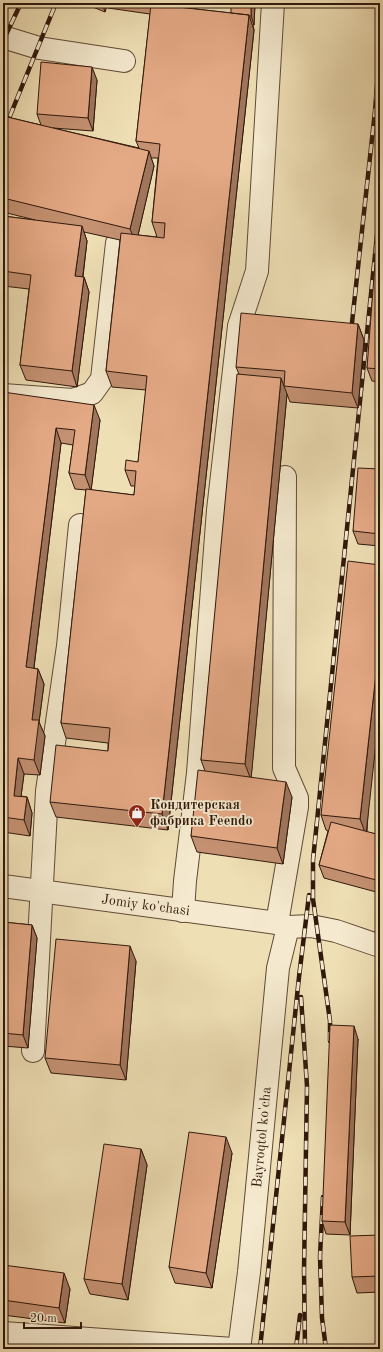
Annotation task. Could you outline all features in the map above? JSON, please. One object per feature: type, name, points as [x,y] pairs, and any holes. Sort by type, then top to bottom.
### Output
[{"type":"street","points":[[183,911],[185,881],[198,773],[218,510],[238,334],[239,326],[257,271],[273,3]]},
{"type":"street","points":[[3,37],[39,48],[124,61]]},
{"type":"street","points":[[3,395],[73,400],[92,393],[102,379],[117,243]]},
{"type":"street","name":"Bayroqtol ko'cha","points":[[239,1349],[249,1272],[282,925],[297,806],[297,798],[284,768],[285,477]]},
{"type":"street","points":[[33,1051],[46,791],[68,646],[80,525]]},
{"type":"street","name":"Jomiy ko'chasi","points":[[3,886],[282,925],[311,926],[336,930],[380,946]]},
{"type":"street","points":[[3,1333],[233,1349]]},
{"type":"building","points":[[162,3],[189,3],[188,6]]},
{"type":"building","points":[[231,3],[251,3],[251,16],[231,13]]},
{"type":"building","points":[[151,4],[249,15],[162,814],[50,802],[56,745],[108,751],[110,728],[61,723],[86,489],[134,495],[136,471],[125,470],[126,460],[138,462],[147,376],[106,371],[121,233],[164,238],[165,223],[152,222],[160,144],[136,141]]},
{"type":"building","points":[[41,62],[92,67],[88,118],[37,114]]},
{"type":"building","points":[[3,116],[149,151],[130,229],[3,198]]},
{"type":"building","points":[[3,216],[82,226],[75,276],[84,277],[72,371],[20,365],[31,275],[3,271]]},
{"type":"building","points":[[375,263],[380,263],[380,369],[367,368]]},
{"type":"building","points":[[241,313],[358,324],[352,393],[284,386],[285,371],[236,367]]},
{"type":"building","points":[[237,374],[281,378],[245,764],[201,760]]},
{"type":"building","points":[[3,392],[94,405],[85,475],[69,473],[75,430],[56,428],[26,667],[38,669],[32,720],[39,720],[34,760],[18,758],[14,796],[27,797],[24,820],[3,817]]},
{"type":"building","points":[[358,468],[380,469],[380,534],[353,531]]},
{"type":"building","points":[[348,561],[380,565],[380,637],[360,819],[321,815]]},
{"type":"building","points":[[198,770],[286,782],[277,848],[191,836]]},
{"type":"building","points":[[331,822],[380,835],[380,881],[319,865]]},
{"type":"building","points":[[3,922],[32,925],[23,1035],[3,1033]]},
{"type":"building","points":[[56,939],[130,946],[120,1065],[45,1058]]},
{"type":"building","points":[[330,1025],[354,1026],[345,1222],[322,1221]]},
{"type":"building","points":[[189,1132],[226,1137],[206,1273],[169,1267]]},
{"type":"building","points":[[104,1144],[141,1149],[122,1284],[84,1279]]},
{"type":"building","points":[[380,1235],[380,1276],[352,1277],[350,1236]]},
{"type":"building","points":[[3,1265],[64,1273],[59,1308],[3,1300]]},
{"type":"building","points":[[3,1347],[37,1349],[3,1349]]},
{"type":"railway","points":[[3,41],[21,3]]},
{"type":"railway","points":[[3,133],[56,3]]},
{"type":"railway","points":[[351,332],[375,111],[380,47]]},
{"type":"railway","points":[[330,1041],[330,1021],[313,899],[313,860],[380,206]]},
{"type":"railway","points":[[260,1349],[309,895]]},
{"type":"railway","points":[[301,997],[307,1086],[304,1271],[305,1349]]},
{"type":"railway","points":[[323,1197],[320,1256],[322,1318],[326,1349]]},
{"type":"railway","points":[[296,1349],[300,1315]]},
{"type":"place","name":"Кондитерская фабрика Feendo","points":[[137,828]]}]
